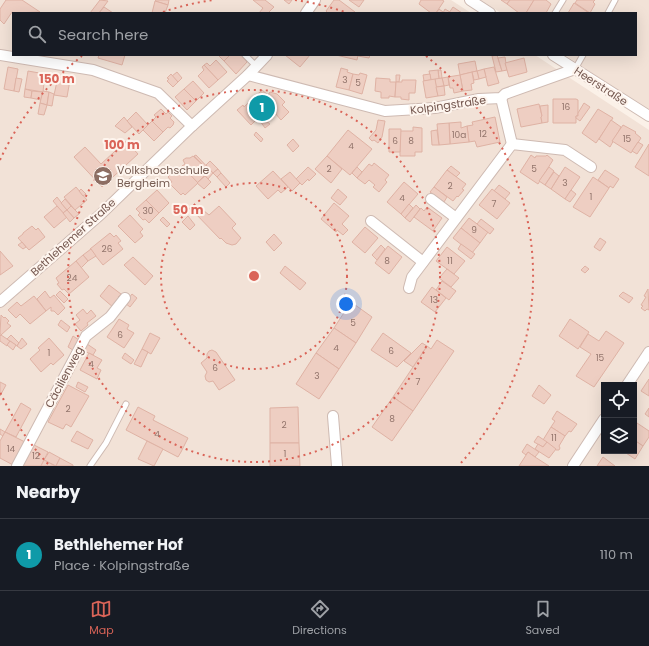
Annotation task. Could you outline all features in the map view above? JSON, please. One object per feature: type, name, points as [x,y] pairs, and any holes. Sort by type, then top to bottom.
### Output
[{"type":"street","points":[[307,12],[315,0]]},
{"type":"street","points":[[475,1],[489,12]]},
{"type":"street","points":[[0,55],[93,70],[158,93],[192,126]]},
{"type":"street","name":"Bethlehemer Straße","points":[[0,302],[100,214],[266,56]]},
{"type":"street","name":"Heerstraße","points":[[556,56],[649,116]]},
{"type":"street","name":"Kolpingstraße","points":[[248,74],[385,112],[435,108],[479,99],[501,98],[505,94],[575,69]]},
{"type":"street","points":[[501,98],[512,144]]},
{"type":"street","points":[[512,144],[565,150],[591,167]]},
{"type":"street","points":[[409,288],[412,277],[512,144]]},
{"type":"street","points":[[431,199],[456,218]]},
{"type":"street","points":[[370,221],[424,262]]},
{"type":"street","name":"Cäcilienweg","points":[[17,466],[86,336],[110,317],[124,298]]},
{"type":"street","points":[[629,382],[649,352]]},
{"type":"street","points":[[333,416],[337,466]]},
{"type":"street","points":[[573,466],[601,424]]},
{"type":"lane","points":[[556,12],[563,0]]},
{"type":"lane","points":[[609,12],[615,0]]},
{"type":"lane","points":[[246,56],[256,66]]},
{"type":"lane","points":[[575,69],[582,56]]},
{"type":"lane","points":[[90,466],[106,443],[126,404]]},
{"type":"shaded area","points":[[0,0],[451,0],[469,12],[12,12],[12,56],[537,56],[649,130],[649,466],[0,466]]},
{"type":"shaded area","points":[[481,0],[649,0],[649,111],[566,56],[637,56],[637,12],[499,12]]},
{"type":"building","points":[[6,0],[22,0],[40,12],[12,12],[4,24],[0,20],[0,9]]},
{"type":"building","points":[[100,0],[108,1],[100,12],[91,12]]},
{"type":"building","points":[[169,0],[168,5],[155,1]]},
{"type":"building","points":[[253,0],[265,0],[274,7],[269,12],[260,12],[263,8]]},
{"type":"building","points":[[284,0],[292,0],[289,4]]},
{"type":"building","points":[[334,0],[339,0],[355,12],[327,12],[326,11]]},
{"type":"building","points":[[349,0],[364,0],[359,7]]},
{"type":"building","points":[[421,0],[444,1],[437,12],[430,12],[419,4]]},
{"type":"building","points":[[501,0],[510,0],[507,4]]},
{"type":"building","points":[[510,0],[534,0],[527,12],[518,12],[507,4]]},
{"type":"building","points":[[534,0],[546,0],[551,4],[547,12],[527,12]]},
{"type":"building","points":[[577,0],[595,0],[593,2],[595,4],[591,12],[575,3]]},
{"type":"building","points":[[155,1],[168,5],[165,12],[152,12]]},
{"type":"building","points":[[574,3],[588,12],[569,12]]},
{"type":"building","points":[[104,7],[112,12],[100,12]]},
{"type":"building","points":[[453,7],[460,12],[450,12]]},
{"type":"building","points":[[99,56],[125,56],[122,65],[98,58]]},
{"type":"building","points":[[219,56],[229,56],[224,61]]},
{"type":"building","points":[[229,56],[242,56],[247,62],[236,74],[224,61]]},
{"type":"building","points":[[286,56],[309,56],[300,67]]},
{"type":"building","points":[[340,56],[358,56],[357,60]]},
{"type":"building","points":[[358,56],[370,56],[369,58]]},
{"type":"building","points":[[492,56],[497,56],[502,71],[496,72]]},
{"type":"building","points":[[505,57],[507,70],[502,71],[498,58]]},
{"type":"building","points":[[524,58],[527,72],[509,77],[505,63]]},
{"type":"building","points":[[216,60],[227,72],[218,80],[204,65],[207,63],[210,66]]},
{"type":"building","points":[[475,61],[477,71],[460,75],[458,64]]},
{"type":"building","points":[[204,65],[218,80],[209,88],[198,76],[204,70],[202,67]]},
{"type":"building","points":[[8,67],[18,69],[14,91],[4,89]]},
{"type":"building","points":[[494,67],[499,83],[488,86],[484,69]]},
{"type":"building","points":[[341,68],[348,70],[347,72],[353,74],[349,90],[336,87]]},
{"type":"building","points":[[484,69],[486,77],[479,79],[477,71]]},
{"type":"building","points":[[438,70],[441,70],[442,78],[439,79]]},
{"type":"building","points":[[438,70],[439,79],[431,80],[429,71]]},
{"type":"building","points":[[28,71],[45,74],[43,92],[25,89]]},
{"type":"building","points":[[477,71],[479,79],[474,80],[472,72]]},
{"type":"building","points":[[177,72],[182,78],[178,82],[172,76]]},
{"type":"building","points":[[472,72],[474,83],[471,84],[472,90],[463,91],[460,75]]},
{"type":"building","points":[[360,73],[367,75],[362,94],[349,90],[353,74],[359,75]]},
{"type":"building","points":[[171,74],[178,82],[173,87],[167,81],[169,79],[167,78]]},
{"type":"building","points":[[430,74],[431,80],[424,81],[423,75]]},
{"type":"building","points":[[396,75],[400,75],[399,82],[396,82]]},
{"type":"building","points":[[460,75],[463,91],[454,93],[453,88],[450,88],[448,77]]},
{"type":"building","points":[[58,77],[70,80],[67,97],[54,95]]},
{"type":"building","points":[[448,77],[449,85],[444,86],[442,78]]},
{"type":"building","points":[[16,78],[22,79],[19,92],[14,91]]},
{"type":"building","points":[[376,78],[390,79],[390,82],[396,82],[395,97],[389,96],[389,98],[381,98],[381,92],[375,91]]},
{"type":"building","points":[[442,78],[444,86],[436,87],[435,79]]},
{"type":"building","points":[[435,79],[438,96],[426,98],[423,81]]},
{"type":"building","points":[[402,80],[416,80],[415,93],[409,93],[409,100],[401,99],[401,97],[395,97],[396,82],[402,82]]},
{"type":"building","points":[[193,81],[204,93],[196,101],[184,89]]},
{"type":"building","points":[[444,86],[445,95],[438,96],[436,87]]},
{"type":"building","points":[[25,89],[32,91],[31,98],[24,97]]},
{"type":"building","points":[[184,89],[196,101],[187,110],[175,97]]},
{"type":"building","points":[[262,90],[268,95],[270,92],[277,94],[285,102],[282,105],[289,112],[281,120],[275,113],[266,121],[270,124],[265,128],[258,118],[251,125],[237,110],[243,105],[244,107]]},
{"type":"building","points":[[32,91],[42,92],[41,100],[31,98]]},
{"type":"building","points":[[43,91],[49,92],[47,105],[40,103]]},
{"type":"building","points":[[49,92],[54,94],[52,106],[47,105]]},
{"type":"building","points":[[553,99],[578,100],[578,116],[576,116],[576,123],[553,123]]},
{"type":"building","points":[[40,103],[47,105],[44,115],[38,114]]},
{"type":"building","points":[[584,103],[590,107],[580,121],[576,118],[576,116],[578,116],[578,113]]},
{"type":"building","points":[[539,104],[542,123],[521,127],[517,109]]},
{"type":"building","points":[[548,105],[548,122],[542,123],[540,106]]},
{"type":"building","points":[[161,109],[166,114],[168,112],[172,116],[170,118],[174,122],[170,128],[168,127],[163,132],[152,121],[156,117],[154,115]]},
{"type":"building","points":[[598,109],[613,118],[596,143],[582,133]]},
{"type":"building","points":[[136,112],[148,125],[139,134],[127,121]]},
{"type":"building","points":[[124,117],[132,127],[125,133],[115,126]]},
{"type":"building","points":[[495,117],[500,142],[477,147],[475,141],[469,142],[467,126],[473,125],[472,122]]},
{"type":"building","points":[[378,120],[385,121],[382,137],[378,143],[369,138],[376,130]]},
{"type":"building","points":[[611,120],[621,127],[610,147],[599,139]]},
{"type":"building","points":[[152,121],[163,132],[154,141],[143,130]]},
{"type":"building","points":[[461,122],[461,128],[467,126],[469,142],[450,144],[449,123]]},
{"type":"building","points":[[449,123],[450,144],[439,145],[437,124]]},
{"type":"building","points":[[623,125],[636,132],[635,133],[641,138],[631,153],[612,141]]},
{"type":"building","points":[[413,127],[422,128],[422,152],[415,152],[415,156],[400,156],[400,131],[413,131]]},
{"type":"building","points":[[389,129],[401,129],[400,152],[389,152]]},
{"type":"building","points":[[348,130],[372,149],[350,175],[327,156]]},
{"type":"building","points":[[437,130],[439,145],[432,145],[431,131]]},
{"type":"building","points":[[256,132],[263,139],[261,142],[254,135]]},
{"type":"building","points":[[293,139],[299,146],[293,152],[287,145]]},
{"type":"building","name":"Volkshochschule Bergheim","points":[[126,141],[138,154],[102,187],[74,157],[85,147],[101,164]]},
{"type":"building","points":[[638,142],[643,145],[637,154],[632,151]]},
{"type":"building","points":[[649,144],[649,176],[635,167]]},
{"type":"building","points":[[196,155],[213,173],[208,179],[203,173],[207,169],[194,156]]},
{"type":"building","points":[[531,155],[535,158],[536,156],[547,155],[553,160],[538,184],[520,172]]},
{"type":"building","points":[[193,156],[207,169],[203,173],[205,175],[197,183],[182,166],[185,164],[183,160]]},
{"type":"building","points":[[327,156],[342,169],[331,183],[315,169]]},
{"type":"building","points":[[210,161],[218,169],[213,173],[206,165]]},
{"type":"building","points":[[374,163],[389,175],[385,180],[387,182],[379,192],[373,187],[375,185],[369,180],[365,184],[357,178],[369,164],[372,166]]},
{"type":"building","points":[[182,166],[198,183],[185,195],[183,193],[181,195],[170,184],[172,182],[168,177]]},
{"type":"building","points":[[451,166],[460,173],[456,177],[447,170]]},
{"type":"building","points":[[308,167],[316,174],[302,185],[296,179]]},
{"type":"building","points":[[357,167],[362,172],[357,178],[352,173]]},
{"type":"building","points":[[549,167],[554,171],[545,185],[539,181]]},
{"type":"building","points":[[565,167],[580,177],[565,199],[551,189]]},
{"type":"building","points":[[218,169],[221,173],[217,177],[213,173]]},
{"type":"building","points":[[447,170],[466,184],[462,189],[464,190],[453,201],[434,187]]},
{"type":"building","points":[[605,170],[619,179],[613,188],[610,186],[609,188],[598,180]]},
{"type":"building","points":[[273,171],[288,187],[281,193],[278,190],[268,199],[256,186]]},
{"type":"building","points":[[290,172],[300,183],[292,191],[281,179]]},
{"type":"building","points":[[554,172],[559,176],[551,189],[545,185]]},
{"type":"building","points":[[221,173],[230,183],[226,187],[217,177]]},
{"type":"building","points":[[205,176],[211,182],[204,189],[197,183]]},
{"type":"building","points":[[593,177],[609,188],[590,217],[573,207]]},
{"type":"building","points":[[404,182],[418,194],[401,214],[387,202]]},
{"type":"building","points":[[499,185],[510,193],[505,199],[494,191]]},
{"type":"building","points":[[76,187],[87,200],[75,210],[64,197]]},
{"type":"building","points":[[434,187],[447,197],[444,202],[430,192]]},
{"type":"building","points":[[81,189],[86,194],[83,196],[79,191]]},
{"type":"building","points":[[338,189],[347,197],[340,205],[331,198]]},
{"type":"building","points":[[492,189],[510,203],[497,219],[479,205]]},
{"type":"building","points":[[157,190],[169,203],[159,213],[146,200]]},
{"type":"building","points":[[571,190],[576,194],[570,202],[565,199]]},
{"type":"building","points":[[57,197],[67,210],[63,213],[53,201]]},
{"type":"building","points":[[65,199],[71,206],[67,210],[61,203]]},
{"type":"building","points":[[146,200],[159,213],[149,223],[138,215],[140,213],[136,209]]},
{"type":"building","points":[[334,203],[349,216],[342,224],[348,230],[343,235],[337,230],[336,232],[321,219]]},
{"type":"building","points":[[409,204],[413,208],[405,218],[401,214]]},
{"type":"building","points":[[416,205],[420,209],[410,222],[405,218]]},
{"type":"building","points":[[57,206],[67,217],[54,228],[44,217]]},
{"type":"building","points":[[71,206],[79,214],[74,218],[67,210]]},
{"type":"building","points":[[198,206],[209,215],[219,206],[236,224],[232,228],[241,238],[236,244],[232,245],[226,243],[221,238],[220,239],[193,211]]},
{"type":"building","points":[[427,207],[442,218],[433,231],[414,217],[421,208],[424,211]]},
{"type":"building","points":[[67,210],[74,218],[70,222],[63,213]]},
{"type":"building","points":[[130,215],[143,229],[140,232],[143,236],[135,243],[118,226]]},
{"type":"building","points":[[188,216],[195,225],[190,230],[182,222]]},
{"type":"building","points":[[163,217],[170,224],[167,227],[160,220]]},
{"type":"building","points":[[469,218],[488,232],[480,243],[461,228]]},
{"type":"building","points":[[481,219],[494,229],[490,234],[477,224]]},
{"type":"building","points":[[32,226],[36,230],[38,228],[45,237],[29,250],[18,238]]},
{"type":"building","points":[[365,227],[378,238],[365,253],[352,242]]},
{"type":"building","points":[[461,228],[480,243],[472,253],[453,238]]},
{"type":"building","points":[[110,233],[114,237],[116,235],[121,241],[118,243],[123,249],[103,265],[90,249]]},
{"type":"building","points":[[274,234],[282,243],[274,251],[266,242]]},
{"type":"building","points":[[600,238],[606,242],[600,251],[594,247]]},
{"type":"building","points":[[22,242],[26,247],[23,249],[18,245]]},
{"type":"building","points":[[461,244],[475,254],[471,259],[458,249]]},
{"type":"building","points":[[381,245],[385,249],[377,260],[372,255]]},
{"type":"building","points":[[388,246],[402,257],[389,274],[375,263]]},
{"type":"building","points":[[447,247],[465,261],[454,274],[436,261]]},
{"type":"building","points":[[91,249],[96,256],[88,261],[83,255]]},
{"type":"building","points":[[0,251],[13,266],[0,275]]},
{"type":"building","points":[[83,255],[88,261],[81,268],[76,261]]},
{"type":"building","points":[[133,257],[153,276],[145,285],[124,265]]},
{"type":"building","points":[[76,261],[89,277],[69,294],[64,289],[62,290],[57,284],[59,283],[56,278]]},
{"type":"building","points":[[285,266],[306,283],[300,290],[280,273]]},
{"type":"building","points":[[585,266],[589,269],[585,273],[581,270]]},
{"type":"building","points":[[447,269],[459,278],[451,287],[439,278]]},
{"type":"building","points":[[442,281],[456,291],[449,300],[436,290]]},
{"type":"building","points":[[109,285],[121,294],[118,297],[121,299],[114,308],[100,296]]},
{"type":"building","points":[[432,287],[446,298],[435,312],[421,302]]},
{"type":"building","points":[[648,289],[649,310],[647,309],[645,311],[641,308],[643,306],[641,305],[646,297],[644,296]]},
{"type":"building","points":[[45,291],[50,298],[54,295],[65,308],[58,315],[54,311],[51,311],[51,307],[46,311],[37,299]]},
{"type":"building","points":[[60,291],[68,299],[64,303],[56,295]]},
{"type":"building","points":[[623,292],[633,298],[629,303],[619,296]]},
{"type":"building","points":[[132,294],[137,298],[130,307],[125,303]]},
{"type":"building","points":[[34,296],[46,311],[30,324],[20,314],[16,318],[8,310],[17,302],[21,306]]},
{"type":"building","points":[[351,302],[372,317],[356,343],[334,328]]},
{"type":"building","points":[[83,309],[87,314],[91,310],[96,316],[87,323],[88,325],[81,331],[75,324],[80,320],[76,315]]},
{"type":"building","points":[[1,315],[9,321],[7,323],[11,326],[1,335],[0,333]]},
{"type":"building","points":[[119,319],[129,325],[127,329],[134,333],[124,348],[107,337]]},
{"type":"building","points":[[570,319],[589,332],[578,349],[559,336]]},
{"type":"building","points":[[61,320],[70,327],[67,332],[58,325]]},
{"type":"building","points":[[334,328],[356,343],[339,369],[316,353]]},
{"type":"building","points":[[606,331],[624,343],[594,387],[576,376],[591,354],[580,347],[588,334],[599,341]]},
{"type":"building","points":[[150,333],[160,338],[151,354],[142,349]]},
{"type":"building","points":[[383,333],[411,353],[397,367],[371,350]]},
{"type":"building","points":[[1,335],[10,341],[7,346],[0,341]]},
{"type":"building","points":[[11,335],[19,343],[17,346],[7,339]]},
{"type":"building","points":[[73,336],[79,340],[73,350],[68,347]]},
{"type":"building","points":[[22,338],[27,344],[21,349],[17,346]]},
{"type":"building","points":[[49,338],[64,355],[53,365],[51,363],[41,372],[30,359],[40,350],[38,348]]},
{"type":"building","points":[[437,340],[454,351],[413,411],[393,397],[427,346],[431,349]]},
{"type":"building","points":[[10,341],[16,345],[13,350],[7,345]]},
{"type":"building","points":[[422,343],[427,346],[413,367],[404,361]]},
{"type":"building","points":[[87,344],[96,350],[93,355],[84,351]]},
{"type":"building","points":[[142,349],[148,352],[141,367],[134,364]]},
{"type":"building","points":[[212,350],[216,352],[235,380],[219,390],[213,381],[209,382],[206,380],[205,376],[207,372],[201,363],[207,358],[209,351]]},
{"type":"building","points":[[89,353],[102,360],[97,368],[101,370],[97,379],[80,370]]},
{"type":"building","points":[[125,353],[134,360],[131,364],[122,358]]},
{"type":"building","points":[[316,353],[339,369],[319,399],[296,384]]},
{"type":"building","points":[[649,379],[649,396],[641,391]]},
{"type":"building","points":[[0,382],[6,385],[0,396]]},
{"type":"building","points":[[78,382],[88,387],[85,392],[76,387]]},
{"type":"building","points":[[68,385],[89,396],[71,427],[66,424],[63,429],[48,422]]},
{"type":"building","points":[[539,385],[551,395],[544,404],[532,396]]},
{"type":"building","points":[[393,397],[413,411],[392,441],[372,427]]},
{"type":"building","points":[[21,403],[31,409],[16,437],[5,432]]},
{"type":"building","points":[[138,407],[155,416],[153,420],[188,438],[178,457],[126,430]]},
{"type":"building","points":[[298,407],[299,443],[270,443],[270,408]]},
{"type":"building","points":[[649,408],[649,417],[645,414]]},
{"type":"building","points":[[557,411],[577,424],[571,432],[569,431],[565,436],[551,427],[555,421],[552,419]]},
{"type":"building","points":[[637,423],[649,431],[649,437],[643,446],[637,442]]},
{"type":"building","points":[[551,427],[565,436],[559,446],[559,450],[556,450],[543,440]]},
{"type":"building","points":[[0,429],[5,432],[3,436],[0,434]]},
{"type":"building","points":[[77,431],[93,440],[88,449],[71,441]]},
{"type":"building","points":[[5,432],[25,442],[13,465],[0,458],[0,441]]},
{"type":"building","points":[[538,436],[547,442],[543,447],[534,442]]},
{"type":"building","points":[[147,441],[163,449],[154,466],[138,459]]},
{"type":"building","points":[[547,442],[556,449],[549,458],[535,449],[538,444],[543,447]]},
{"type":"building","points":[[637,442],[643,446],[635,459],[628,454],[637,454]]},
{"type":"building","points":[[270,443],[299,443],[300,466],[270,466]]},
{"type":"building","points":[[32,444],[48,452],[41,466],[20,466]]},
{"type":"building","points":[[527,444],[539,452],[535,457],[528,452],[526,455],[522,452]]},
{"type":"building","points":[[49,452],[60,458],[56,466],[44,460]]},
{"type":"building","points":[[528,452],[535,457],[549,466],[519,466]]},
{"type":"building","points":[[603,457],[615,466],[597,466]]},
{"type":"building","points":[[60,458],[73,465],[73,466],[56,466]]},
{"type":"building","points":[[44,460],[55,466],[41,466]]},
{"type":"place","name":"Bethlehemer Hof","points":[[262,108]]},
{"type":"place","name":"Volkshochschule Bergheim","points":[[103,176]]}]
